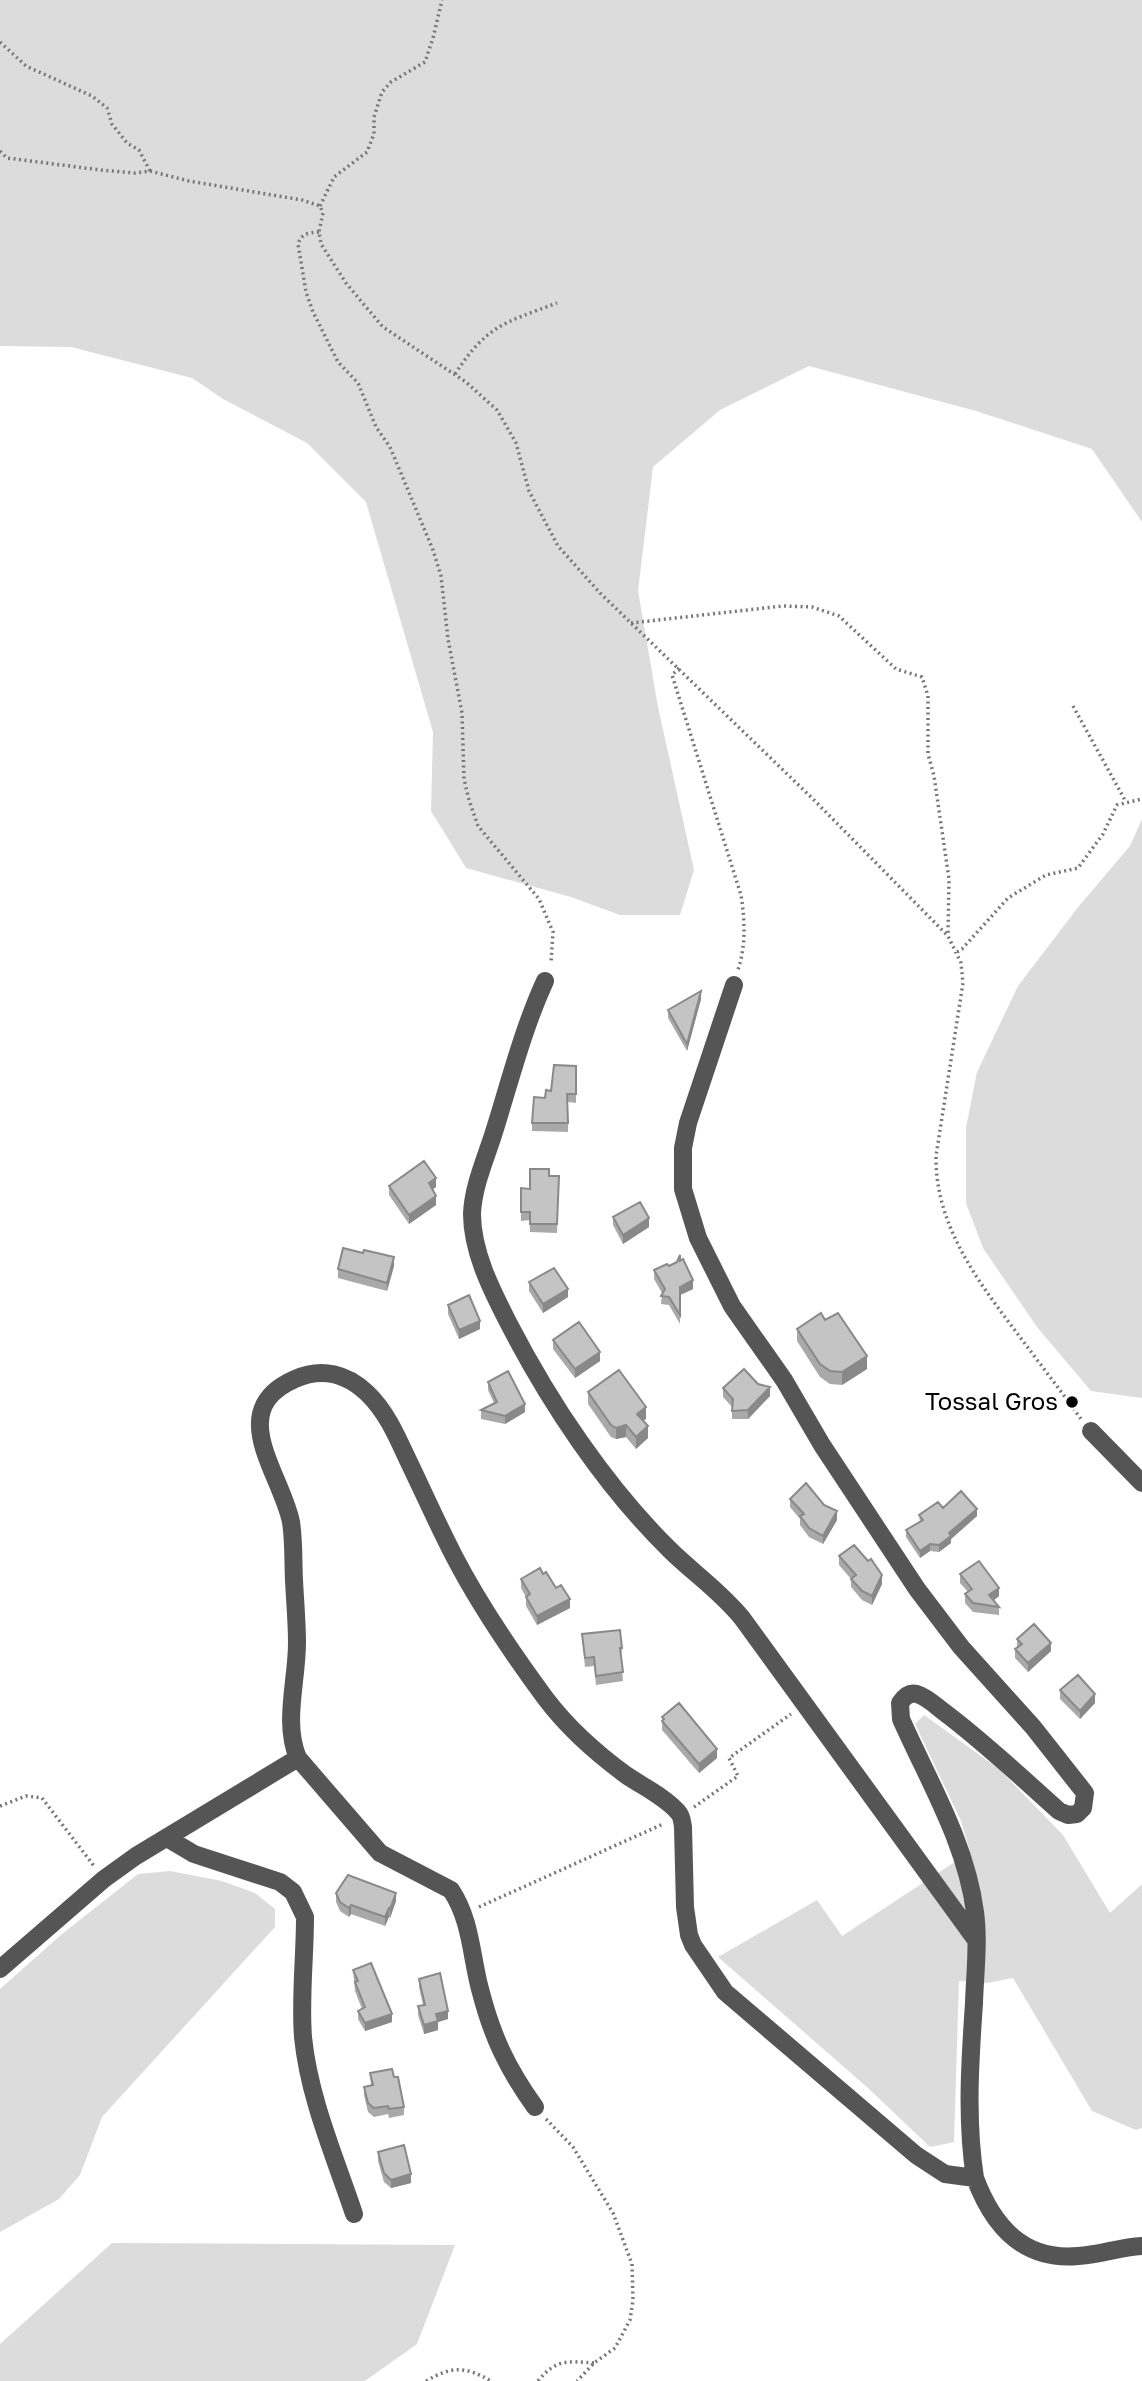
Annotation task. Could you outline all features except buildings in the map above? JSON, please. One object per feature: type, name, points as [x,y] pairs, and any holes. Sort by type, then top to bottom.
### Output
[{"type":"street","points":[[545,981],[531,1011],[475,1193],[473,1230],[484,1270],[528,1361],[574,1433],[668,1549],[708,1582],[734,1609],[977,1940]]},
{"type":"street","points":[[734,985],[688,1123],[683,1147],[683,1189],[706,1259],[732,1306],[784,1380],[822,1445],[917,1589],[961,1647],[1033,1727],[1085,1793],[1083,1808],[1077,1814],[1068,1815],[1059,1811],[932,1703],[911,1693],[902,1699],[899,1707],[901,1719],[954,1833],[975,1911],[977,1940],[970,2078],[975,2178],[981,2195],[998,2223],[1007,2233],[1033,2251],[1076,2256],[1142,2246]]},
{"type":"street","points":[[535,2107],[512,2075],[491,2025],[480,1989],[464,1914],[451,1890],[380,1853],[298,1758],[291,1737],[297,1644],[291,1522],[259,1433],[259,1420],[268,1400],[286,1383],[308,1374],[336,1373],[346,1377],[369,1395],[387,1419],[474,1592],[514,1654],[558,1714],[574,1732],[623,1773],[681,1816],[685,1907],[689,1935],[724,1992],[916,2155],[945,2174],[975,2178]]},
{"type":"street","points":[[1091,1431],[1142,1483]]},
{"type":"street","points":[[0,1969],[104,1879],[136,1856],[298,1758]]},
{"type":"street","points":[[167,1838],[194,1854],[280,1882],[293,1892],[299,1901],[305,1917],[303,2036],[308,2070],[354,2214]]},
{"type":"path","points":[[320,206],[334,177],[367,152],[374,134],[374,117],[382,92],[391,82],[425,62],[442,0]]},
{"type":"path","points":[[0,42],[26,66],[92,96],[107,108],[112,124],[127,143],[139,150],[150,171]]},
{"type":"path","points":[[0,151],[7,158],[135,173],[150,171],[189,181],[302,200],[320,206],[323,213],[319,232],[321,244],[346,283],[383,327],[455,374],[497,410],[516,443],[529,491],[558,546],[600,593],[814,800],[948,936],[957,952],[963,983],[936,1156],[936,1179],[941,1203],[960,1249],[979,1280],[1091,1431]]},
{"type":"path","points":[[319,232],[306,233],[298,244],[306,292],[338,362],[358,383],[376,427],[390,447],[433,550],[441,576],[448,639],[462,713],[464,768],[469,800],[478,826],[539,899],[548,916],[553,932],[553,944],[545,981]]},
{"type":"path","points":[[455,374],[471,349],[492,329],[557,303]]},
{"type":"path","points":[[631,624],[783,606],[812,607],[839,616],[896,669],[922,677],[928,696],[928,754],[934,776],[948,879],[948,936]]},
{"type":"path","points":[[679,668],[672,675],[741,895],[744,945],[734,985]]},
{"type":"path","points":[[1073,706],[1126,802]]},
{"type":"path","points":[[957,952],[1008,898],[1046,875],[1079,868],[1103,834],[1117,805],[1142,799]]},
{"type":"path","points":[[464,1914],[681,1816],[738,1776],[729,1758],[805,1703]]},
{"type":"path","points":[[0,1806],[26,1796],[42,1798],[104,1879]]},
{"type":"path","points":[[535,2107],[573,2147],[595,2182],[613,2213],[632,2264],[631,2320],[615,2348],[594,2363],[576,2381]]},
{"type":"path","points":[[538,2381],[549,2368],[558,2363],[594,2363]]},
{"type":"path","points":[[426,2381],[456,2368],[491,2381]]},
{"type":"shaded area","points":[[0,0],[1142,0],[1142,522],[1092,449],[976,411],[809,366],[720,410],[653,467],[638,591],[658,707],[694,870],[680,915],[620,915],[571,897],[466,868],[431,811],[433,732],[366,502],[307,443],[223,399],[192,378],[71,347],[0,346]]},
{"type":"shaded area","points":[[1142,819],[1142,1398],[1091,1391],[1037,1327],[983,1248],[966,1203],[966,1128],[977,1072],[1018,986],[1079,906],[1130,846]]},
{"type":"shaded area","points":[[924,1715],[999,1769],[1063,1835],[1110,1913],[1142,1884],[1142,2128],[1136,2130],[1092,2111],[1013,1978],[987,1983],[959,1981],[954,2142],[930,2147],[868,2088],[718,1957],[817,1900],[842,1936],[970,1852],[961,1821],[915,1724]]},
{"type":"shaded area","points":[[170,1871],[222,1881],[255,1893],[275,1909],[275,1927],[102,2117],[80,2175],[59,2199],[0,2232],[0,1989],[62,1934],[138,1874]]},
{"type":"shaded area","points":[[112,2243],[455,2245],[417,2344],[365,2381],[0,2381],[0,2344]]},
{"type":"place","name":"Tossal Gros","points":[[1072,1402]]}]
